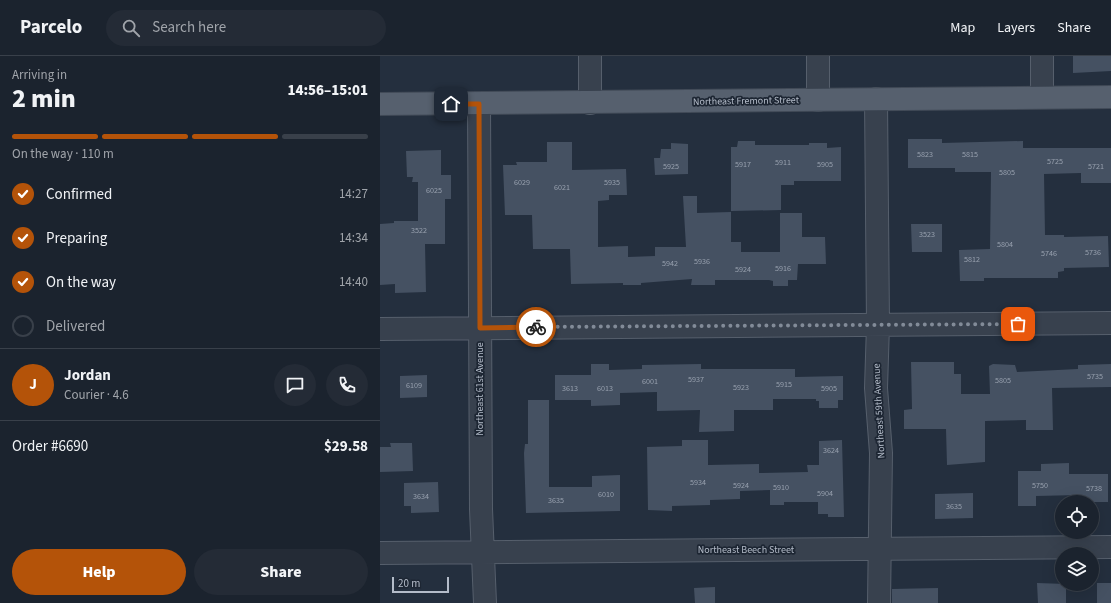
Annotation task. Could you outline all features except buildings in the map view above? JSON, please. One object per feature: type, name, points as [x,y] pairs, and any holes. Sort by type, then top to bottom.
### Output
[{"type":"main road","name":"Northeast Fremont Street","points":[[380,104],[1111,97]]},
{"type":"street","points":[[590,56],[590,103]]},
{"type":"street","points":[[818,56],[818,100]]},
{"type":"street","points":[[1042,56],[1042,98]]},
{"type":"street","name":"Northeast 59th Avenue","points":[[876,99],[878,325],[876,361],[881,454],[879,603]]},
{"type":"street","name":"Northeast 61st Avenue","points":[[479,104],[480,509],[485,603]]},
{"type":"street","points":[[380,329],[1111,323]]},
{"type":"street","name":"Northeast Beech Street","points":[[380,554],[1111,546]]},
{"type":"way so far","points":[[536,327],[1018,324]]},
{"type":"route","points":[[451,104],[479,104],[480,328],[536,327]]}]
